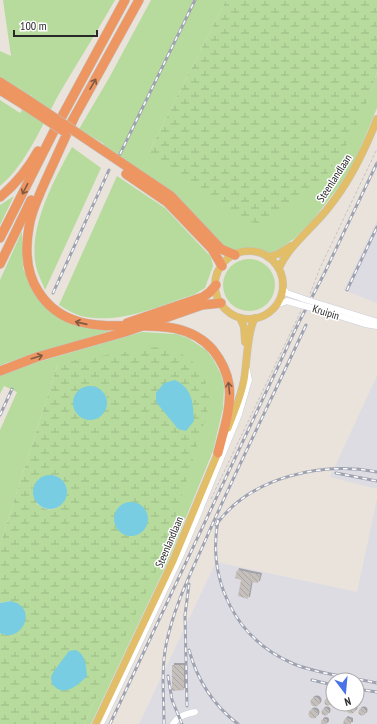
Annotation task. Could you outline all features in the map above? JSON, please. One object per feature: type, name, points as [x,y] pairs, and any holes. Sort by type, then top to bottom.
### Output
[{"type":"highway","points":[[0,238],[125,0]]},
{"type":"highway","points":[[0,264],[44,174],[139,0]]},
{"type":"highway","points":[[0,197],[12,188],[24,174],[67,98],[108,31]]},
{"type":"highway","points":[[0,82],[26,103],[100,152],[171,196],[221,249],[234,255]]},
{"type":"highway","points":[[0,90],[26,103]]},
{"type":"highway","points":[[74,118],[32,212],[27,239],[28,267],[31,278],[43,299],[52,308],[75,321],[86,324],[108,326],[120,325],[178,328],[191,333],[210,346],[223,364],[229,385],[230,396],[229,409],[218,453]]},
{"type":"highway","points":[[100,152],[167,202],[212,249],[222,266]]},
{"type":"highway","points":[[120,325],[203,297],[216,285]]},
{"type":"highway","points":[[0,370],[37,357],[143,326],[202,305],[221,303]]},
{"type":"main road","name":"Steenlandlaan","points":[[278,268],[298,241],[315,224],[345,186],[361,157],[377,118]]},
{"type":"main road","name":"Steenlandlaan","points":[[268,257],[281,253],[298,241]]},
{"type":"main road","points":[[255,252],[268,257],[278,268],[283,282],[280,300],[276,306],[265,315],[255,318],[240,318],[226,310],[216,291],[217,275],[222,266],[234,255],[241,253],[255,252]]},
{"type":"main road","name":"Steenlandlaan","points":[[240,318],[244,327],[246,362]]},
{"type":"main road","name":"Steenlandlaan","points":[[96,724],[173,561],[240,397],[244,380],[250,330],[255,318]]},
{"type":"street","points":[[283,289],[302,305],[321,308]]},
{"type":"street","name":"Kruipin","points":[[276,306],[287,301],[302,305]]},
{"type":"street","name":"Kruipin","points":[[321,308],[377,322]]},
{"type":"street","name":"Kruipin","points":[[321,308],[365,324],[377,326]]},
{"type":"street","points":[[101,724],[181,555],[239,414],[249,380],[246,362]]},
{"type":"street","points":[[173,724],[185,714],[195,712]]},
{"type":"path","points":[[310,294],[320,268],[377,149]]},
{"type":"path","points":[[212,498],[302,305]]},
{"type":"shaded area","points":[[377,221],[377,303],[344,290]]},
{"type":"shaded area","points":[[377,376],[377,489],[330,477]]},
{"type":"shaded area","points":[[377,499],[377,724],[139,724],[216,562],[357,592]]},
{"type":"green space","points":[[3,0],[115,0],[59,94],[26,155],[18,167],[0,186],[0,100],[20,113],[32,95],[30,96],[0,77],[0,51],[11,56]]},
{"type":"green space","points":[[151,0],[226,0],[149,152],[371,92],[377,72],[377,108],[357,156],[341,184],[312,221],[295,238],[276,251],[269,253],[256,248],[248,248],[234,251],[224,246],[103,146],[104,144],[79,129],[109,78]]},
{"type":"green space","points":[[226,0],[377,0],[377,72],[371,92],[353,135],[326,176],[280,213],[259,223],[244,222],[149,152]]},
{"type":"green space","points":[[72,147],[101,168],[45,290],[38,273],[35,258],[35,242],[38,225],[50,191]]},
{"type":"green space","points":[[117,176],[165,208],[211,257],[213,266],[205,288],[195,294],[154,309],[125,316],[95,318],[81,316],[59,305]]},
{"type":"green space","points":[[14,196],[0,225],[0,205]]},
{"type":"green space","points":[[22,231],[23,268],[34,294],[52,313],[73,325],[110,331],[0,366],[0,280]]},
{"type":"green space","points":[[249,259],[259,261],[267,267],[273,275],[275,285],[273,295],[267,303],[259,309],[249,311],[239,309],[231,303],[225,295],[223,285],[225,275],[231,267],[239,261]]},
{"type":"green space","points":[[142,332],[176,334],[188,338],[206,350],[221,374],[224,386],[223,408],[213,451],[169,559],[91,724],[84,724],[133,619],[58,363],[0,545],[0,430],[17,392],[4,386],[0,394],[0,376],[38,362]]},
{"type":"green space","points":[[155,347],[180,353],[193,362],[205,380],[210,400],[205,421],[163,557],[84,724],[0,724],[0,633],[5,635],[11,601],[0,603],[0,545],[58,363]],"holes":[[[93,386],[102,390],[106,395],[107,406],[102,416],[92,421],[77,416],[75,395],[82,387]],[[53,475],[61,479],[65,484],[66,489],[66,494],[61,504],[57,508],[52,509],[46,509],[37,504]],[[134,502],[147,527],[139,535],[128,536],[116,511],[123,503]]]},
{"type":"water","points":[[175,380],[189,392],[191,397],[194,421],[186,431],[178,429],[156,402],[156,393],[164,383]]},
{"type":"water","points":[[87,386],[93,386],[97,387],[104,393],[107,403],[106,410],[100,417],[93,420],[87,420],[83,419],[76,413],[73,406],[73,400],[74,396],[80,389]]},
{"type":"water","points":[[47,475],[53,475],[57,476],[64,482],[67,492],[66,499],[60,506],[53,509],[47,509],[43,508],[36,502],[33,495],[33,489],[34,485],[40,478]]},
{"type":"water","points":[[128,502],[134,502],[138,503],[145,509],[148,519],[147,526],[141,533],[134,536],[128,536],[124,535],[117,529],[114,522],[114,516],[115,512],[121,505]]},
{"type":"water","points":[[11,601],[19,604],[24,610],[26,616],[25,622],[18,632],[13,635],[7,635],[0,633],[0,603]]},
{"type":"water","points":[[76,650],[84,658],[87,676],[68,690],[59,690],[52,684],[51,677],[69,651]]},
{"type":"building","points":[[237,570],[260,575],[258,583],[251,582],[248,599],[238,596],[241,580],[235,578]]},
{"type":"building","points":[[172,665],[184,665],[184,690],[172,691]]},
{"type":"building","points":[[313,698],[317,698],[319,702],[317,706],[313,706],[311,704],[311,700]]},
{"type":"building","points":[[325,708],[325,712],[329,712],[328,715],[322,715],[322,709]]},
{"type":"building","points":[[311,710],[315,710],[317,714],[315,718],[311,718],[309,716],[309,712]]},
{"type":"building","points":[[358,712],[365,712],[366,712],[362,716]]},
{"type":"building","points":[[346,718],[351,720],[351,724],[343,724]]},
{"type":"building","points":[[324,719],[327,722],[324,725],[321,722]]},
{"type":"railway","points":[[120,154],[195,0]]},
{"type":"railway","points":[[110,724],[299,322],[324,274],[377,163]]},
{"type":"railway","points":[[53,293],[109,170]]},
{"type":"railway","points":[[347,290],[377,227]]},
{"type":"railway","points":[[164,724],[164,655],[169,630],[179,601],[190,573],[306,325]]},
{"type":"railway","points":[[0,415],[12,389]]},
{"type":"railway","points":[[216,525],[230,508],[248,495],[267,484],[289,476],[311,471],[333,469],[356,469],[377,472]]},
{"type":"railway","points":[[336,473],[377,481]]},
{"type":"railway","points":[[218,520],[216,543],[217,565],[222,586],[230,606],[242,624],[256,640],[274,653],[294,664],[324,673],[377,683]]},
{"type":"railway","points":[[187,706],[185,615],[189,584]]},
{"type":"railway","points":[[189,650],[192,661],[207,691],[229,717],[238,724]]},
{"type":"railway","points":[[168,676],[172,700],[182,724]]},
{"type":"railway","points":[[312,680],[325,683]]},
{"type":"railway","points":[[365,690],[377,692]]}]
